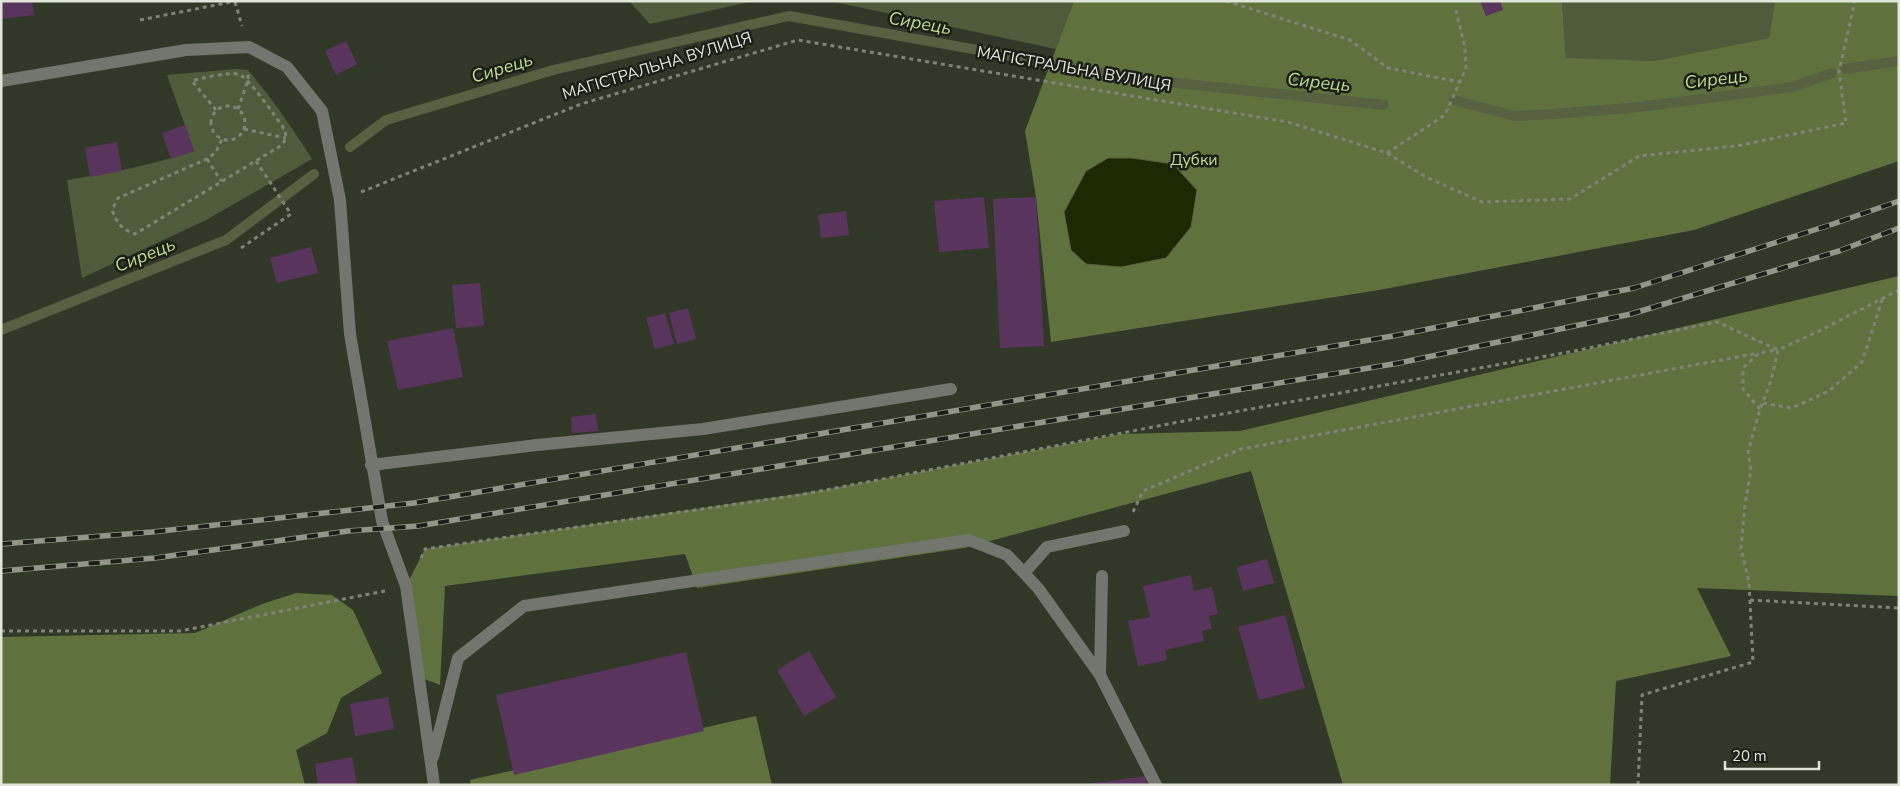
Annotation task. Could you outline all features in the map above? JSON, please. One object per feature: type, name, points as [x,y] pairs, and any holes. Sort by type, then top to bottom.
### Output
[{"type":"street","points":[[1,82],[186,50],[248,47],[287,67],[322,111],[340,200],[350,334],[371,465],[382,521],[406,586],[434,785]]},
{"type":"street","points":[[371,465],[537,445],[703,429],[951,389]]},
{"type":"street","points":[[1024,573],[1047,547],[1124,531]]},
{"type":"street","points":[[431,764],[458,658],[524,606],[968,540],[1007,555],[1038,588],[1100,676],[1156,785]]},
{"type":"street","points":[[1100,676],[1102,576]]},
{"type":"path","points":[[140,20],[237,1]]},
{"type":"path","points":[[1226,1],[1350,40],[1388,68],[1460,82]]},
{"type":"path","name":"МАГІСТРАЛЬНА ВУЛИЦЯ","points":[[340,200],[581,104],[798,40],[1288,122],[1387,152],[1426,177],[1482,202],[1570,199],[1639,156],[1737,146],[1846,123],[1838,72],[1855,1]]},
{"type":"path","points":[[1387,152],[1445,115],[1466,68],[1465,48],[1455,6]]},
{"type":"path","points":[[238,109],[248,80],[248,47]]},
{"type":"path","points":[[216,110],[192,81],[204,77],[238,74],[248,80],[285,130],[286,138],[282,145],[134,234],[124,230],[117,223],[112,210],[118,198],[207,159],[216,152],[222,140]]},
{"type":"path","points":[[227,106],[238,109],[244,118],[244,128],[238,137],[233,140],[222,140],[213,132],[211,126],[216,110],[227,106]]},
{"type":"path","points":[[244,128],[286,138]]},
{"type":"path","points":[[207,159],[222,181]]},
{"type":"path","points":[[241,248],[291,214],[256,161]]},
{"type":"path","points":[[1124,531],[1143,491],[1241,449],[1778,350],[1817,332],[1883,296],[1899,290]]},
{"type":"path","points":[[1763,403],[1792,408],[1829,391],[1862,362],[1883,296]]},
{"type":"path","points":[[1,631],[180,631],[406,586],[425,549],[799,495],[1195,420],[1570,352],[1717,322],[1778,350]]},
{"type":"path","points":[[1638,785],[1642,694],[1753,662],[1749,582],[1741,548],[1745,504],[1751,470],[1748,452],[1778,350]]},
{"type":"path","points":[[1758,353],[1743,368],[1743,389],[1760,409]]},
{"type":"path","points":[[1750,600],[1899,608]]},
{"type":"shaded area","points":[[629,1],[754,1],[650,24]]},
{"type":"shaded area","points":[[830,1],[1074,1],[1056,49]]},
{"type":"shaded area","points":[[1562,1],[1775,1],[1769,38],[1654,61],[1566,59]]},
{"type":"shaded area","points":[[236,69],[248,70],[282,114],[312,159],[206,220],[82,278],[67,180],[131,168],[194,151],[167,75]]},
{"type":"shaded area","points":[[1108,158],[1132,158],[1173,164],[1197,190],[1191,227],[1166,258],[1121,267],[1086,264],[1071,250],[1064,212],[1086,171]]},
{"type":"green space","name":"Дубки","points":[[1074,1],[1562,1],[1566,58],[1654,61],[1769,38],[1775,1],[1899,1],[1899,161],[1694,230],[1379,290],[1051,342],[1036,197],[1025,131]]},
{"type":"green space","points":[[1899,276],[1899,596],[1697,588],[1731,656],[1616,681],[1610,785],[1343,785],[1251,471],[964,548],[697,588],[685,554],[445,586],[440,685],[422,678],[406,586],[425,549],[824,490],[1121,434],[1240,431]]},
{"type":"green space","points":[[296,593],[332,595],[353,610],[382,673],[341,698],[327,733],[296,750],[305,785],[1,785],[1,637],[195,633],[262,604]]},
{"type":"green space","points":[[756,716],[772,785],[471,785],[470,780]]},
{"type":"building","points":[[1,1],[32,1],[34,15],[1,19]]},
{"type":"building","points":[[1480,1],[1500,1],[1503,10],[1486,16]]},
{"type":"building","points":[[346,41],[357,64],[336,75],[325,51]]},
{"type":"building","points":[[185,125],[194,151],[171,159],[162,133]]},
{"type":"building","points":[[117,142],[122,171],[90,177],[85,148]]},
{"type":"building","points":[[984,197],[989,248],[939,252],[934,201]]},
{"type":"building","points":[[1036,197],[1044,346],[1000,348],[993,199]]},
{"type":"building","points":[[846,211],[849,235],[821,238],[818,215]]},
{"type":"building","points":[[311,247],[318,273],[277,283],[270,258]]},
{"type":"building","points":[[480,283],[484,326],[456,328],[452,285]]},
{"type":"building","points":[[688,308],[696,339],[677,344],[669,313]]},
{"type":"building","points":[[665,313],[674,344],[655,349],[646,318]]},
{"type":"building","points":[[453,328],[463,377],[398,390],[387,341]]},
{"type":"building","points":[[596,414],[598,431],[572,433],[571,417]]},
{"type":"building","points":[[1267,559],[1274,583],[1243,591],[1237,567]]},
{"type":"building","points":[[1191,575],[1194,591],[1212,587],[1218,614],[1209,616],[1212,629],[1202,631],[1204,641],[1165,650],[1167,660],[1138,666],[1128,621],[1150,617],[1143,586]]},
{"type":"building","points":[[1285,615],[1305,688],[1259,700],[1238,627]]},
{"type":"building","points":[[809,651],[836,697],[804,716],[777,670]]},
{"type":"building","points":[[686,652],[704,731],[514,775],[496,695]]},
{"type":"building","points":[[388,697],[394,729],[355,736],[350,704]]},
{"type":"building","points":[[352,757],[357,785],[318,785],[315,764]]},
{"type":"building","points":[[1145,776],[1147,785],[1090,785],[1090,784]]},
{"type":"waterway","name":"Сирець","points":[[350,147],[386,120],[553,70],[789,16],[1139,79],[1384,105]]},
{"type":"waterway","name":"Сирець","points":[[1845,69],[1899,61]]},
{"type":"waterway","name":"Сирець","points":[[1454,100],[1514,116],[1554,114],[1639,107],[1793,87],[1832,73]]},
{"type":"waterway","name":"Сирець","points":[[1,330],[226,240],[314,174]]},
{"type":"railway","points":[[1,544],[152,532],[414,503],[1393,336],[1634,288],[1899,201]]},
{"type":"railway","points":[[1,571],[155,558],[348,531],[418,526],[1399,363],[1631,314],[1839,251],[1899,228]]}]
